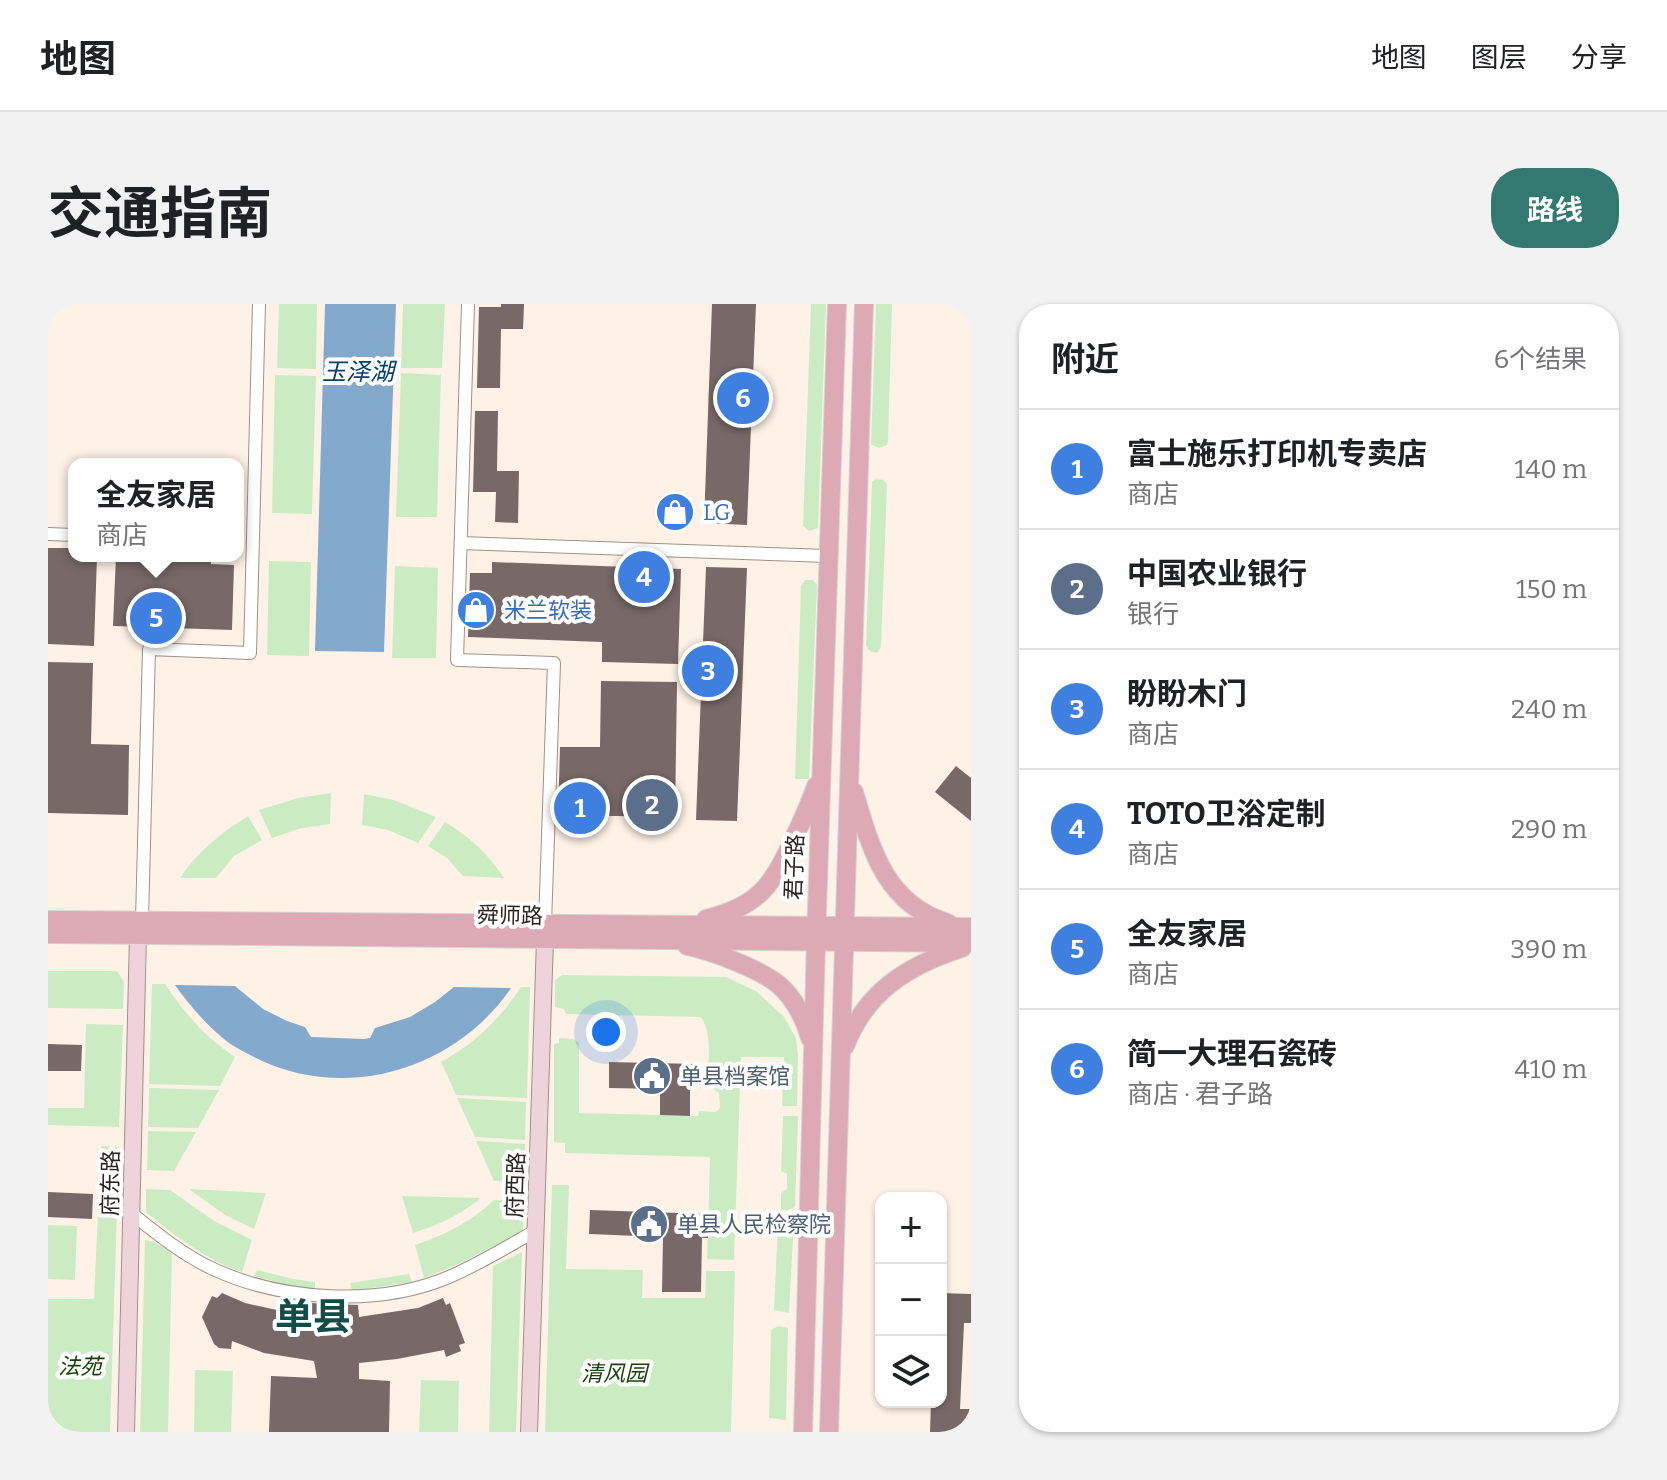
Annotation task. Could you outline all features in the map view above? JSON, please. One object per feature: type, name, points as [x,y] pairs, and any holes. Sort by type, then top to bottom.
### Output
[{"type":"main road","name":"君子路","points":[[803,1432],[837,304]]},
{"type":"main road","points":[[829,1432],[864,304]]},
{"type":"main road","points":[[677,924],[723,915],[757,897],[769,885],[779,871],[805,815],[821,768]]},
{"type":"main road","points":[[850,770],[871,844],[891,884],[912,905],[928,915],[946,923],[971,926]]},
{"type":"main road","name":"舜师路","points":[[48,920],[140,928]]},
{"type":"main road","name":"舜师路","points":[[48,934],[140,928],[545,931],[677,924],[816,933]]},
{"type":"main road","name":"舜师路","points":[[545,931],[657,940],[971,926]]},
{"type":"main road","name":"舜师路","points":[[845,933],[971,944]]},
{"type":"main road","points":[[657,940],[731,960],[779,985],[807,1027],[813,1062]]},
{"type":"main road","points":[[841,1060],[847,1041],[861,1016],[884,987],[924,962],[971,944]]},
{"type":"street","points":[[140,928],[149,649],[250,653],[259,304]]},
{"type":"street","points":[[468,304],[457,660],[554,663],[545,931]]},
{"type":"street","points":[[48,534],[68,535]]},
{"type":"street","points":[[244,539],[253,540]]},
{"type":"street","points":[[461,543],[828,556]]},
{"type":"street","name":"府东路","points":[[126,1432],[140,928]]},
{"type":"street","name":"府西路","points":[[529,1432],[545,931]]},
{"type":"street","points":[[131,1213],[185,1253],[212,1268],[269,1287],[306,1294],[363,1296],[421,1286],[494,1255],[535,1231]]},
{"type":"green space","points":[[279,304],[317,304],[316,369],[277,368]]},
{"type":"green space","points":[[403,304],[445,304],[442,368],[401,368]]},
{"type":"green space","points":[[811,304],[826,304],[818,528],[809,531],[803,526]]},
{"type":"green space","points":[[876,304],[892,304],[888,441],[887,445],[879,448],[871,445]]},
{"type":"green space","points":[[401,373],[441,375],[437,517],[396,517]]},
{"type":"green space","points":[[275,375],[316,376],[312,514],[272,513]]},
{"type":"green space","points":[[884,480],[887,485],[881,647],[877,653],[866,646],[872,482]]},
{"type":"green space","points":[[269,561],[311,562],[309,656],[267,655]]},
{"type":"green space","points":[[395,566],[438,568],[436,658],[392,658]]},
{"type":"green space","points":[[805,580],[813,580],[817,585],[809,779],[795,779],[801,586]]},
{"type":"green space","points":[[331,793],[330,824],[302,828],[272,838],[259,810],[298,798]]},
{"type":"green space","points":[[364,794],[394,800],[436,817],[418,843],[388,830],[362,825]]},
{"type":"green space","points":[[248,816],[262,840],[234,856],[216,878],[180,878],[211,843]]},
{"type":"green space","points":[[445,822],[478,847],[504,878],[463,876],[447,858],[428,846]]},
{"type":"green space","points":[[48,971],[117,971],[124,982],[123,1009],[48,1008]]},
{"type":"green space","points":[[562,975],[726,977],[756,991],[784,1017],[796,1038],[797,1106],[782,1106],[784,1057],[741,1057],[734,1260],[707,1259],[710,1157],[565,1153],[565,1143],[554,1142],[554,1044],[559,1043],[559,1038],[574,1039],[579,1043],[579,1113],[698,1116],[699,1111],[716,1112],[720,1108],[719,1093],[707,1084],[708,1041],[701,1017],[566,1014],[564,1009],[555,1007],[555,980]]},
{"type":"green space","points":[[152,984],[165,984],[196,1024],[235,1057],[220,1086],[149,1084]]},
{"type":"green space","points":[[521,987],[530,987],[527,1098],[456,1095],[441,1062],[486,1030]]},
{"type":"green space","points":[[86,1024],[123,1025],[119,1127],[48,1125],[48,1108],[84,1108]]},
{"type":"green space","points":[[149,1088],[219,1090],[198,1128],[148,1127]]},
{"type":"green space","points":[[457,1098],[526,1102],[525,1140],[475,1137]]},
{"type":"green space","points":[[783,1116],[798,1116],[795,1207],[788,1210],[781,1210],[781,1193],[787,1189],[787,1174],[781,1171]]},
{"type":"green space","points":[[148,1131],[196,1132],[174,1171],[147,1170]]},
{"type":"green space","points":[[476,1141],[525,1144],[524,1182],[494,1181]]},
{"type":"green space","name":"法苑","points":[[101,1146],[119,1147],[110,1432],[48,1432],[48,1299],[94,1299]]},
{"type":"green space","name":"清风园","points":[[552,1185],[569,1185],[566,1269],[643,1270],[642,1298],[705,1298],[706,1271],[735,1271],[731,1432],[545,1432]]},
{"type":"green space","points":[[146,1189],[170,1190],[214,1221],[252,1240],[242,1272],[203,1254],[146,1212]]},
{"type":"green space","points":[[189,1189],[266,1193],[254,1229],[225,1215]]},
{"type":"green space","points":[[402,1196],[481,1198],[449,1219],[413,1233]]},
{"type":"green space","points":[[494,1200],[523,1201],[523,1231],[424,1278],[415,1245],[458,1227]]},
{"type":"green space","points":[[794,1219],[789,1313],[774,1310],[778,1225]]},
{"type":"green space","points":[[48,1225],[77,1226],[75,1280],[48,1279]]},
{"type":"green space","points":[[145,1240],[172,1252],[168,1432],[140,1432]]},
{"type":"green space","points":[[522,1252],[516,1432],[489,1432],[493,1266]]},
{"type":"green space","points":[[257,1270],[315,1282],[315,1289],[294,1287],[254,1276]]},
{"type":"green space","points":[[409,1274],[412,1282],[352,1291],[350,1283]]},
{"type":"green space","points":[[778,1326],[788,1328],[786,1420],[769,1418],[771,1330]]},
{"type":"green space","points":[[195,1370],[233,1371],[231,1432],[194,1432]]},
{"type":"green space","points":[[421,1380],[459,1381],[458,1432],[419,1432]]},
{"type":"water","name":"玉泽湖","points":[[325,304],[396,304],[384,652],[315,651]]},
{"type":"water","points":[[175,985],[235,986],[263,1009],[305,1027],[311,1037],[364,1039],[370,1038],[375,1028],[410,1017],[454,987],[511,988],[488,1016],[461,1039],[430,1058],[397,1070],[362,1077],[326,1077],[291,1071],[232,1045],[207,1023]]},
{"type":"building","points":[[501,304],[524,304],[523,329],[501,329],[500,388],[477,388],[479,307],[501,307]]},
{"type":"building","points":[[712,304],[756,304],[747,525],[704,523]]},
{"type":"building","points":[[475,411],[498,411],[497,471],[519,471],[518,523],[495,522],[496,492],[473,492]]},
{"type":"building","points":[[48,548],[68,548],[68,562],[97,562],[94,646],[48,644]]},
{"type":"building","points":[[116,562],[211,562],[234,565],[232,630],[113,626]]},
{"type":"building","points":[[492,562],[681,569],[678,664],[602,662],[602,642],[468,637],[470,573],[492,573]]},
{"type":"building","points":[[706,567],[747,568],[737,821],[696,820]]},
{"type":"building","points":[[48,662],[93,663],[91,744],[129,745],[128,815],[48,813]]},
{"type":"building","points":[[601,681],[677,682],[675,817],[558,815],[560,747],[600,747]]},
{"type":"building","points":[[956,766],[971,778],[971,821],[935,792]]},
{"type":"building","points":[[48,1044],[82,1045],[81,1071],[48,1071]]},
{"type":"building","name":"单县档案馆","points":[[609,1062],[695,1064],[695,1089],[690,1089],[690,1116],[660,1115],[660,1089],[609,1088]]},
{"type":"building","points":[[48,1192],[93,1194],[92,1219],[48,1217]]},
{"type":"building","points":[[590,1210],[708,1214],[708,1238],[702,1238],[701,1292],[662,1292],[663,1237],[589,1234]]},
{"type":"building","points":[[222,1293],[245,1303],[309,1317],[311,1303],[358,1305],[359,1317],[418,1308],[443,1298],[446,1305],[450,1303],[465,1343],[459,1345],[461,1351],[446,1357],[444,1350],[359,1363],[359,1379],[390,1381],[389,1432],[269,1432],[271,1376],[317,1378],[314,1361],[264,1353],[232,1341],[231,1349],[219,1348],[214,1344],[202,1317],[212,1296],[217,1298]]},
{"type":"building","points":[[947,1293],[971,1294],[971,1323],[964,1323],[960,1409],[971,1409],[971,1432],[930,1432],[931,1408],[947,1408]]},
{"type":"place","name":"简一大理石瓷砖","points":[[743,398]]},
{"type":"place","name":"LG","points":[[675,512]]},
{"type":"place","name":"TOTO卫浴定制","points":[[644,577]]},
{"type":"place","name":"米兰软装","points":[[476,610]]},
{"type":"place","name":"全友家居","points":[[156,618]]},
{"type":"place","name":"盼盼木门","points":[[708,671]]},
{"type":"place","name":"中国农业银行","points":[[652,805]]},
{"type":"place","name":"富士施乐打印机专卖店","points":[[580,808]]},
{"type":"place","name":"单县档案馆","points":[[652,1076]]},
{"type":"place","name":"单县人民检察院","points":[[649,1224]]},
{"type":"district","name":"单县","points":[[313,1317]]}]
